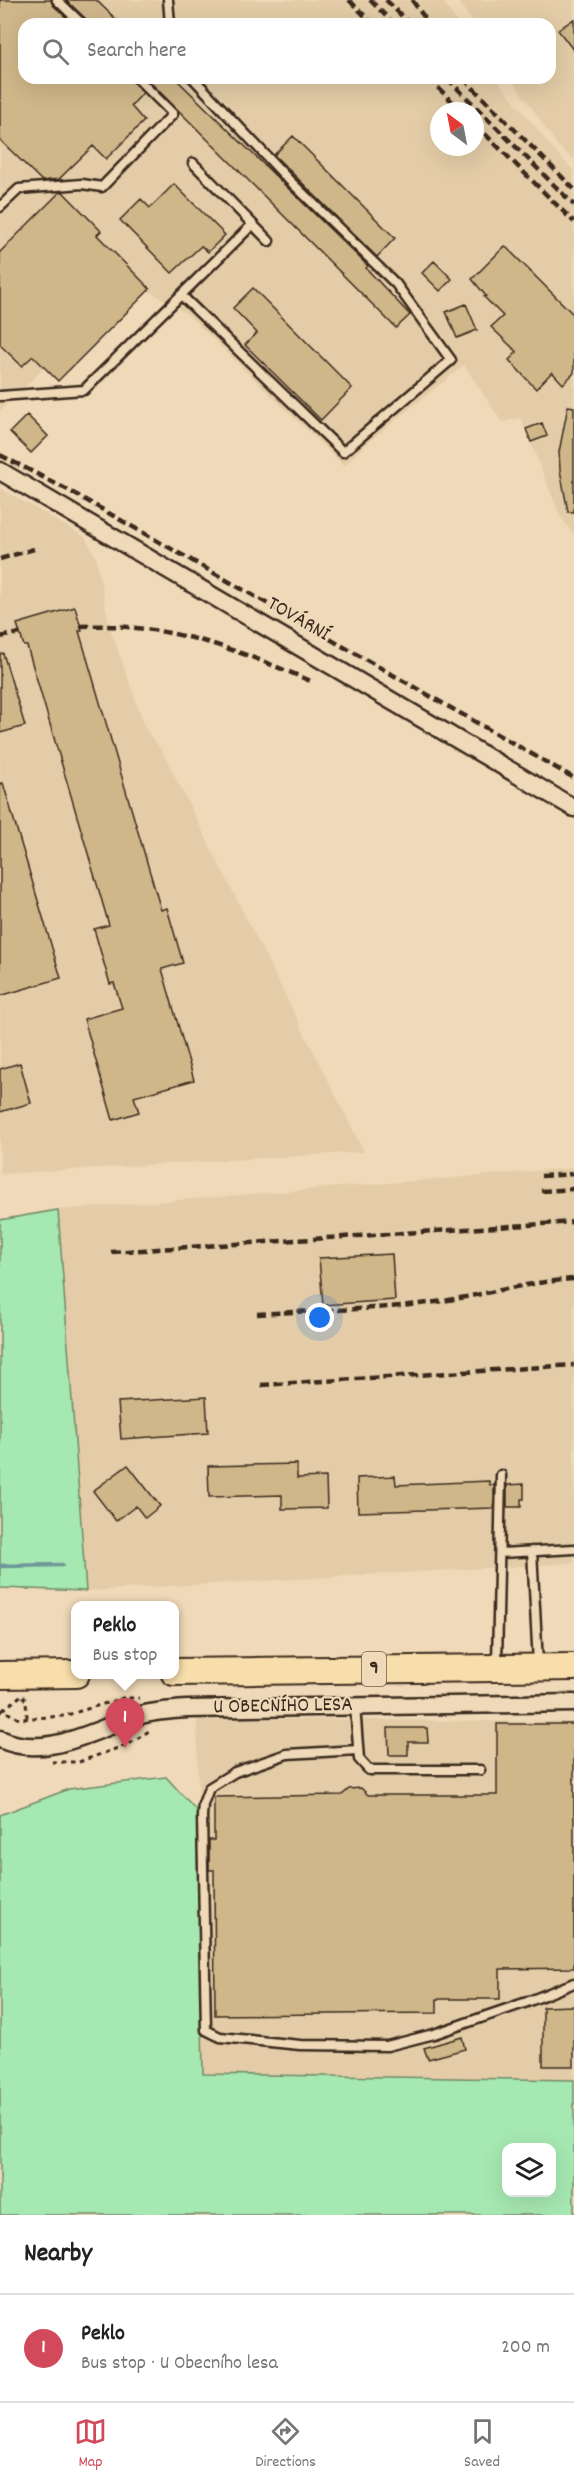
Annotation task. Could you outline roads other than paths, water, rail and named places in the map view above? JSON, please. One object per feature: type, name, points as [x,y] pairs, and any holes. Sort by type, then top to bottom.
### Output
[{"type":"main road","name":"U OBECNÍHO LESA","points":[[179,1672],[574,1667]]},
{"type":"main road","points":[[0,1675],[71,1674]]},
{"type":"street","name":"TOVÁRNÍ","points":[[0,471],[574,808]]},
{"type":"street","name":"U OBECNÍHO LESA","points":[[0,1739],[26,1747],[47,1747],[159,1711],[574,1702]]},
{"type":"lane","points":[[57,0],[76,18]]},
{"type":"lane","points":[[168,0],[170,18]]},
{"type":"lane","points":[[0,207],[20,189],[82,184],[102,187],[173,114],[143,84]]},
{"type":"lane","points":[[181,295],[343,452],[451,360],[396,284],[287,178],[199,84]]},
{"type":"lane","points":[[193,163],[269,241]]},
{"type":"lane","points":[[0,396],[84,390],[252,225]]},
{"type":"lane","points":[[497,1668],[501,1475]]},
{"type":"lane","points":[[500,1552],[574,1549]]},
{"type":"lane","points":[[532,1551],[538,1667]]},
{"type":"lane","points":[[355,1706],[359,1759],[369,1770],[480,1770]]},
{"type":"lane","points":[[358,1750],[287,1754],[236,1772],[209,1788],[203,1804],[202,1816],[206,2030],[220,2037],[300,2045],[387,2046],[444,2031],[574,1983]]},
{"type":"waterway","points":[[0,1566],[62,1565]]},
{"type":"railway","points":[[349,0],[367,18]]},
{"type":"railway","points":[[370,0],[388,18]]},
{"type":"railway","points":[[386,0],[404,18]]},
{"type":"railway","points":[[412,0],[425,18]]},
{"type":"railway","points":[[434,84],[453,102]]},
{"type":"railway","points":[[453,84],[574,205]]},
{"type":"railway","points":[[469,84],[574,189]]},
{"type":"railway","points":[[484,133],[574,222]]},
{"type":"railway","points":[[0,455],[68,490],[574,778]]},
{"type":"railway","points":[[0,559],[34,549]]},
{"type":"railway","points":[[80,626],[112,626],[172,633],[255,658],[313,682]]},
{"type":"railway","points":[[0,637],[20,633]]},
{"type":"railway","points":[[541,1176],[574,1174]]},
{"type":"railway","points":[[541,1191],[574,1189]]},
{"type":"railway","points":[[111,1252],[574,1222]]},
{"type":"railway","points":[[257,1314],[420,1304],[574,1279]]},
{"type":"railway","points":[[261,1385],[574,1365]]},
{"type":"place","name":"Peklo","points":[[125,1748]]}]
